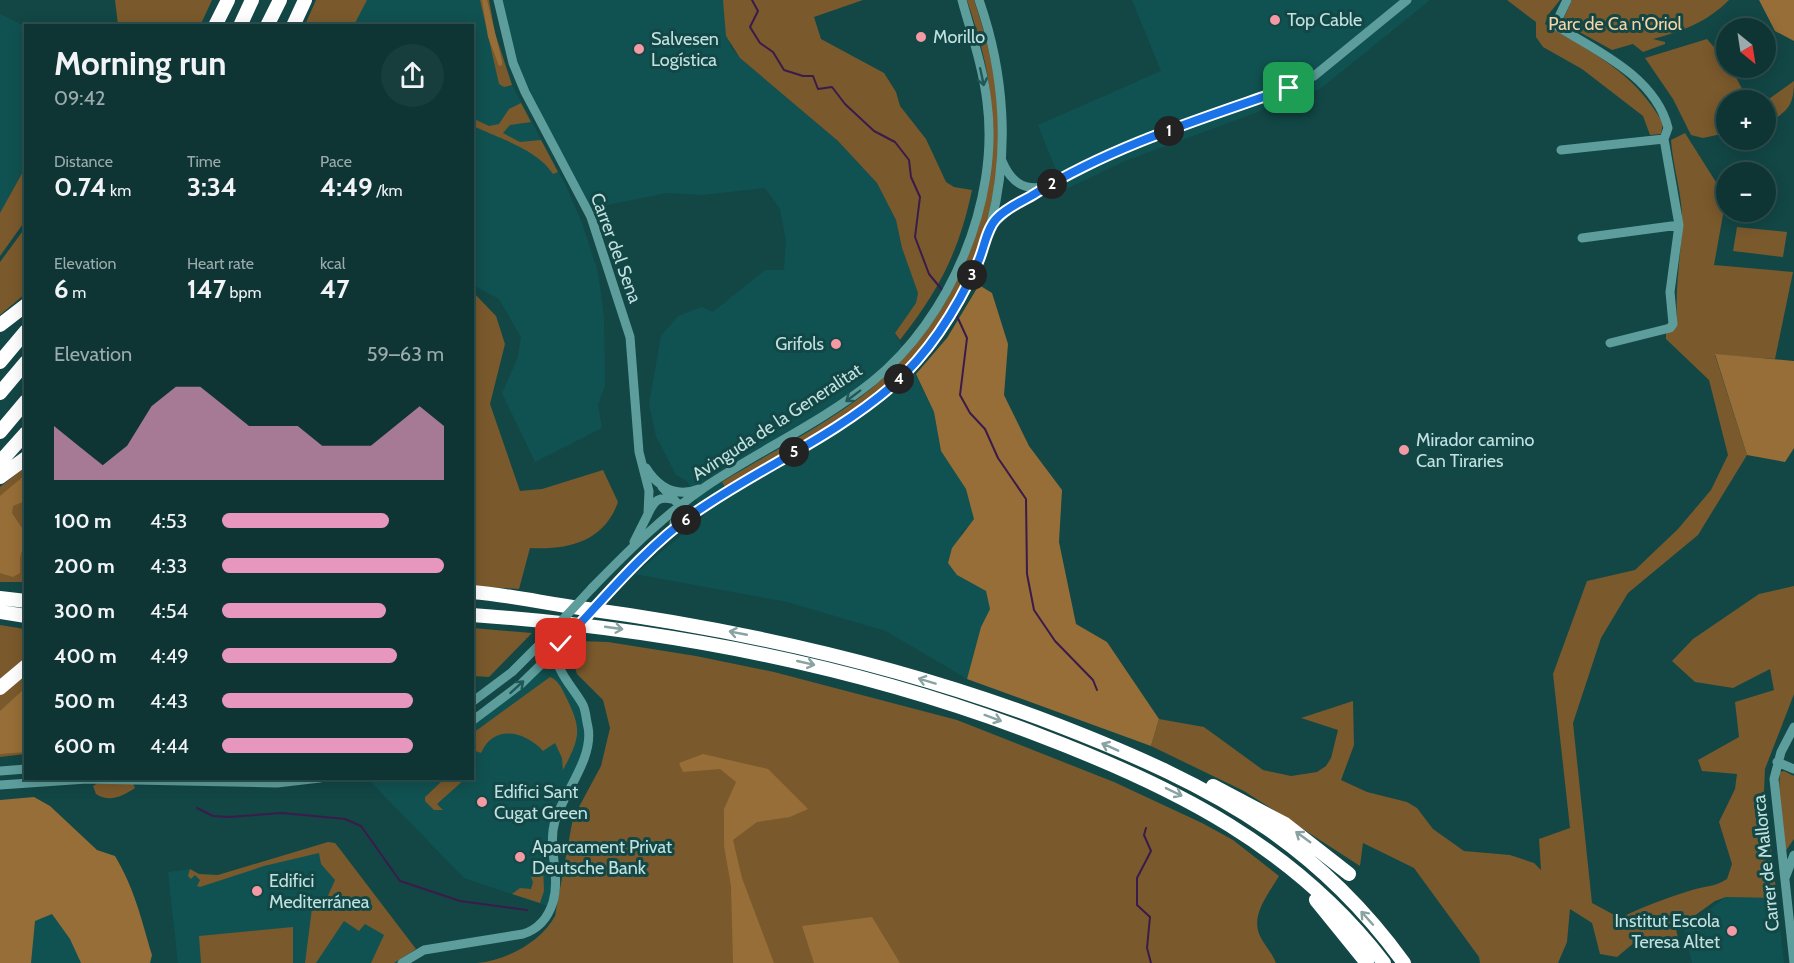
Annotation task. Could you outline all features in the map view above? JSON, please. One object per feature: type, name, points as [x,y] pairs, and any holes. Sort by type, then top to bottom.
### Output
[{"type":"highway","points":[[216,24],[228,0]]},
{"type":"highway","points":[[241,24],[252,0]]},
{"type":"highway","points":[[268,24],[280,0]]},
{"type":"highway","points":[[293,24],[305,0]]},
{"type":"highway","points":[[0,325],[24,306]]},
{"type":"highway","points":[[0,362],[24,333]]},
{"type":"highway","points":[[0,393],[24,364]]},
{"type":"highway","points":[[0,432],[24,403]]},
{"type":"highway","points":[[0,462],[24,435]]},
{"type":"highway","points":[[0,477],[24,459]]},
{"type":"highway","points":[[0,590],[24,592]]},
{"type":"highway","points":[[474,592],[715,628],[884,668],[1032,716],[1164,770],[1225,802],[1288,844],[1348,897],[1404,963]]},
{"type":"highway","points":[[0,597],[24,601]]},
{"type":"highway","points":[[474,599],[567,606]]},
{"type":"highway","points":[[0,612],[24,616]]},
{"type":"highway","points":[[474,615],[596,626],[697,641],[790,660],[883,683],[975,712],[1090,755],[1186,798],[1246,835],[1313,886],[1351,924],[1384,963]]},
{"type":"highway","points":[[0,688],[24,668]]},
{"type":"highway","points":[[1164,770],[1193,776],[1270,815],[1300,834],[1349,874]]},
{"type":"highway","points":[[1246,835],[1319,903],[1367,963]]},
{"type":"street","name":"Carrer del Sena","points":[[498,0],[513,63],[525,92],[591,217],[630,337],[639,452],[649,491],[648,514]]},
{"type":"street","name":"Avinguda de la Generalitat","points":[[474,700],[505,677],[542,642],[592,588],[680,506],[708,485],[840,406],[875,380],[908,347],[937,309],[955,277],[980,207],[988,151],[987,102],[962,0]]},
{"type":"street","name":"Avinguda de la Generalitat","points":[[474,720],[500,702],[538,667],[630,571],[690,516],[866,407],[917,360],[944,324],[978,263],[991,226],[999,190],[1003,102],[980,0]]},
{"type":"street","points":[[991,226],[1009,208],[1046,187],[1144,140],[1314,76],[1407,0]]},
{"type":"street","points":[[1558,27],[1557,23],[1567,0]]},
{"type":"street","points":[[1549,20],[1611,58],[1641,85],[1666,121],[1668,133],[1664,139],[1678,225],[1670,292],[1673,324],[1670,328],[1610,343]]},
{"type":"street","points":[[1561,150],[1664,139]]},
{"type":"street","points":[[1002,160],[1010,177],[1022,186],[1046,187]]},
{"type":"street","points":[[1582,238],[1678,225]]},
{"type":"street","name":"Carrer del Sena","points":[[639,452],[654,480],[680,506]]},
{"type":"street","points":[[662,487],[682,492],[708,485]]},
{"type":"street","name":"Carrer del Sena","points":[[608,573],[636,540],[657,500],[664,497],[672,499]]},
{"type":"street","points":[[630,571],[639,553],[682,516],[680,506]]},
{"type":"street","points":[[402,963],[424,950],[533,931],[546,918],[553,902],[555,885],[552,833],[562,801],[585,753],[589,733],[584,706],[558,665],[559,646]]},
{"type":"street","points":[[538,667],[554,663],[558,665]]},
{"type":"street","name":"Carrer de Mallorca","points":[[1794,727],[1777,762],[1774,797],[1792,929],[1794,963]]},
{"type":"street","points":[[1777,762],[1794,769]]},
{"type":"street","points":[[0,771],[24,769]]},
{"type":"street","points":[[0,785],[72,780]]},
{"type":"street","points":[[134,780],[277,783],[303,780]]},
{"type":"street","points":[[1784,880],[1794,855]]},
{"type":"shaded area","points":[[359,0],[489,0],[495,33],[512,85],[566,186],[582,223],[598,272],[604,318],[605,385],[598,405],[602,428],[535,462],[502,393],[518,357],[521,337],[499,299],[474,286],[474,24],[347,24]]},
{"type":"shaded area","points":[[482,0],[487,0],[502,61],[502,65],[499,66],[488,37]]},
{"type":"shaded area","points":[[498,0],[723,0],[730,46],[740,58],[838,141],[877,183],[896,220],[902,248],[918,293],[916,303],[895,333],[934,412],[941,451],[966,489],[975,519],[961,533],[957,575],[986,591],[990,609],[981,627],[967,679],[886,631],[787,602],[635,574],[704,516],[687,481],[676,475],[656,436],[649,404],[661,336],[678,316],[702,307],[713,312],[765,270],[784,270],[786,240],[780,209],[765,188],[702,195],[667,193],[587,209],[525,92]]},
{"type":"shaded area","points":[[1132,0],[1430,0],[1320,89],[1125,161],[1064,190],[1038,125],[1161,71]]},
{"type":"shaded area","points":[[1759,0],[1794,0],[1794,41],[1776,32],[1776,18],[1768,18]]},
{"type":"shaded area","points":[[0,14],[24,26],[24,170],[0,214]]},
{"type":"shaded area","points":[[979,285],[992,293],[1008,344],[1004,395],[1029,446],[1062,490],[1059,542],[1076,624],[1107,642],[1159,719],[1151,746],[967,679],[981,627],[990,609],[986,591],[957,575],[948,563],[952,548],[974,519],[966,489],[941,451],[934,412],[916,374],[947,338]]},
{"type":"shaded area","points":[[1715,354],[1794,361],[1794,448],[1785,462],[1747,455]]},
{"type":"shaded area","points":[[24,476],[24,501],[13,506],[12,513],[24,531],[20,573],[13,577],[0,573],[0,496]]},
{"type":"shaded area","points":[[554,663],[584,707],[585,753],[556,819],[555,885],[550,907],[464,878],[369,780],[474,780],[474,720],[545,664]]},
{"type":"shaded area","points":[[24,689],[24,752],[0,754],[0,711]]},
{"type":"shaded area","points":[[703,754],[768,769],[808,809],[790,817],[757,822],[733,840],[742,878],[774,963],[733,963],[731,886],[724,846],[724,809],[736,782],[720,769],[683,772],[679,763]]},
{"type":"shaded area","points":[[34,797],[50,806],[97,850],[115,856],[137,904],[152,955],[150,963],[81,963],[70,939],[52,914],[35,921],[31,963],[0,963],[0,800]]},
{"type":"shaded area","points":[[328,842],[335,843],[418,953],[402,963],[178,963],[168,872],[190,869],[199,874],[218,875]]},
{"type":"shaded area","name":"Institut Escola Teresa Altet","points":[[1726,897],[1777,898],[1784,963],[1692,963],[1684,929]]},
{"type":"shaded area","points":[[0,907],[55,908],[86,963],[0,963]]},
{"type":"shaded area","points":[[872,917],[900,963],[814,963],[802,926]]},
{"type":"green space","points":[[115,0],[212,0],[201,24],[118,24]]},
{"type":"green space","points":[[316,0],[367,0],[355,24],[305,24]]},
{"type":"green space","points":[[480,0],[489,0],[495,33],[512,85],[504,87],[499,84]]},
{"type":"green space","points":[[723,0],[863,0],[814,17],[821,39],[884,73],[896,92],[900,106],[926,139],[946,182],[954,187],[972,190],[961,233],[946,270],[926,304],[900,340],[895,333],[916,303],[918,293],[902,248],[896,220],[877,183],[838,141],[740,58],[726,36]]},
{"type":"green space","points":[[967,0],[974,0],[993,69],[998,111],[998,149],[994,188],[986,226],[973,262],[956,298],[935,330],[911,360],[883,387],[845,415],[725,487],[722,482],[818,426],[855,401],[902,360],[927,329],[949,295],[967,259],[980,221],[988,182],[992,142],[988,76]]},
{"type":"green space","points":[[1507,0],[1560,0],[1548,15],[1545,24],[1611,65],[1639,90],[1663,123],[1661,134],[1650,135],[1643,116],[1582,69],[1543,47],[1536,37],[1536,22]]},
{"type":"green space","name":"Parc de Ca n'Oriol","points":[[1572,0],[1729,0],[1721,8],[1694,25],[1653,39],[1665,42],[1665,44],[1643,52],[1633,44],[1612,50],[1565,24],[1563,20]]},
{"type":"green space","name":"Parc de Ca n'Oriol","points":[[1707,39],[1716,49],[1716,78],[1736,78],[1743,90],[1716,90],[1716,135],[1703,138],[1691,135],[1673,99],[1645,58]]},
{"type":"green space","points":[[1794,81],[1791,103],[1776,118],[1776,94]]},
{"type":"green space","points":[[521,103],[531,122],[510,125],[503,133],[520,142],[541,140],[558,172],[553,174],[546,165],[527,151],[474,126],[474,119],[489,126],[499,124],[509,109]]},
{"type":"green space","points":[[1685,133],[1716,182],[1716,222],[1722,222],[1714,265],[1793,272],[1775,359],[1715,355],[1747,455],[1698,535],[1628,593],[1601,638],[1573,723],[1592,903],[1620,918],[1665,899],[1727,879],[1732,864],[1719,822],[1735,789],[1737,774],[1702,771],[1698,760],[1739,737],[1735,702],[1774,690],[1770,669],[1733,688],[1695,682],[1672,661],[1693,639],[1759,594],[1794,586],[1794,694],[1765,769],[1764,791],[1777,898],[1726,897],[1715,901],[1676,929],[1678,938],[1641,937],[1617,957],[1600,954],[1592,923],[1570,909],[1567,942],[1558,963],[1480,963],[1479,957],[1414,868],[1363,843],[1360,866],[1244,791],[1151,746],[1159,719],[1204,727],[1263,770],[1291,776],[1317,772],[1326,766],[1331,758],[1338,730],[1301,718],[1353,701],[1354,745],[1341,780],[1367,792],[1407,802],[1417,808],[1433,829],[1464,851],[1510,855],[1534,863],[1541,870],[1539,839],[1570,828],[1553,674],[1587,581],[1635,570],[1678,529],[1711,490],[1728,455],[1709,380],[1666,339],[1666,332],[1677,318],[1682,224],[1671,140]]},
{"type":"green space","points":[[24,170],[24,222],[0,256],[0,213]]},
{"type":"green space","points":[[1737,227],[1787,232],[1783,257],[1733,251]]},
{"type":"green space","points":[[24,229],[24,295],[0,315],[0,262]]},
{"type":"green space","points":[[474,293],[496,316],[505,344],[490,404],[520,491],[542,489],[603,470],[618,502],[612,516],[604,526],[583,541],[558,547],[530,548],[519,589],[474,586]]},
{"type":"green space","points":[[24,468],[24,582],[0,582],[0,487]]},
{"type":"green space","points":[[0,625],[24,629],[24,662],[0,681]]},
{"type":"green space","points":[[474,628],[532,633],[489,677],[474,676]]},
{"type":"green space","points":[[580,641],[608,642],[696,656],[774,672],[957,720],[1114,782],[1233,840],[1279,876],[1261,906],[1257,922],[1261,938],[1276,963],[477,963],[511,954],[532,942],[555,916],[573,818],[601,766],[610,728],[603,700],[577,674],[571,655]]},
{"type":"green space","points":[[24,672],[24,754],[0,757],[0,694]]},
{"type":"green space","points":[[550,677],[562,689],[577,725],[576,740],[563,770],[562,758],[555,743],[543,751],[536,744],[519,735],[502,734],[494,737],[481,753],[474,750],[474,732]]},
{"type":"green space","points":[[1784,771],[1794,776],[1794,839],[1785,852],[1779,791],[1780,772]]},
{"type":"green space","points":[[443,780],[464,780],[437,804],[443,810],[434,810],[425,801],[425,797]]},
{"type":"green space","points":[[98,783],[133,783],[135,788],[121,796],[106,798],[96,794],[93,786]]},
{"type":"green space","points":[[328,842],[335,843],[416,949],[394,963],[371,963],[384,935],[365,924],[359,931],[344,921],[316,963],[305,963],[312,908],[326,900],[335,880],[321,864],[319,853],[264,866],[200,887],[197,886],[200,880],[195,875],[191,879],[188,876],[190,869],[199,874],[218,875]]},
{"type":"green space","points":[[543,866],[544,891],[540,903],[512,894],[520,888],[531,889],[533,882],[531,877]]},
{"type":"green space","points":[[293,927],[293,963],[201,963],[199,936]]},
{"type":"waterway","points":[[752,0],[758,11],[750,27],[760,43],[773,52],[784,70],[803,76],[813,76],[818,89],[832,87],[845,104],[874,131],[895,142],[909,160],[911,177],[920,197],[915,237],[929,274],[943,291]]},
{"type":"waterway","points":[[956,314],[967,338],[960,395],[970,413],[985,429],[998,458],[1026,499],[1027,574],[1034,610],[1055,641],[1093,680],[1097,690]]},
{"type":"waterway","points":[[197,808],[213,816],[282,813],[345,819],[361,826],[400,881],[460,901],[527,910]]},
{"type":"waterway","points":[[1146,828],[1144,835],[1151,851],[1137,878],[1137,905],[1150,917],[1147,948],[1151,963]]},
{"type":"place","name":"Top Cable","points":[[1275,20]]},
{"type":"place","name":"Morillo","points":[[921,37]]},
{"type":"place","name":"Salvesen Logística","points":[[639,49]]},
{"type":"place","name":"Grifols","points":[[836,344]]},
{"type":"place","name":"Mirador camino Can Tiraries","points":[[1404,450]]},
{"type":"place","name":"Edifici Sant Cugat Green","points":[[482,802]]},
{"type":"place","name":"Aparcament Privat Deutsche Bank","points":[[520,857]]},
{"type":"place","name":"Edifici Mediterránea","points":[[257,891]]},
{"type":"place","name":"Institut Escola Teresa Altet","points":[[1732,931]]},
{"type":"route","points":[[561,644],[639,561],[690,516],[723,493],[866,407],[892,385],[917,360],[937,335],[956,306],[978,263],[991,226],[1009,208],[1118,151],[1289,88]]}]
